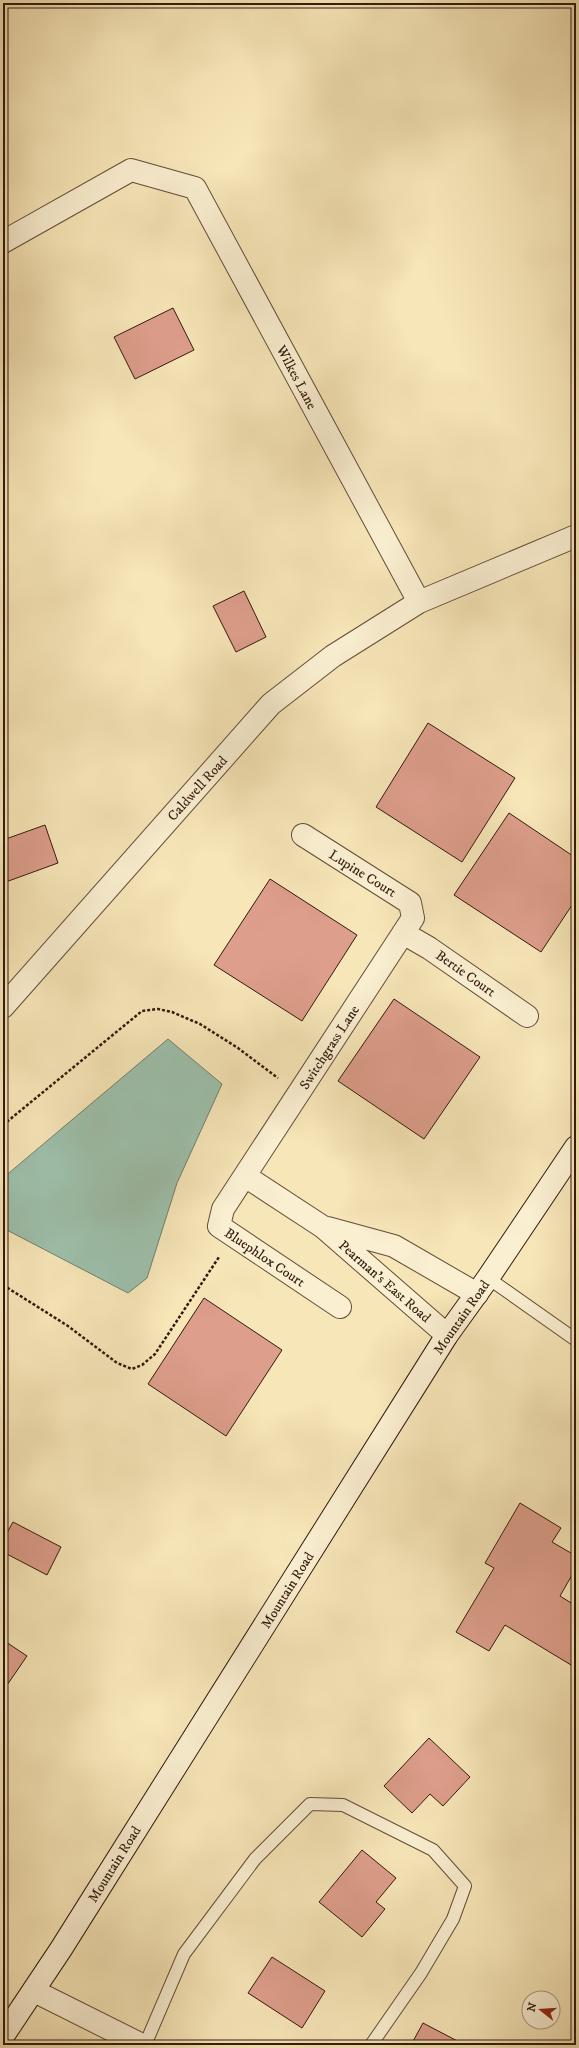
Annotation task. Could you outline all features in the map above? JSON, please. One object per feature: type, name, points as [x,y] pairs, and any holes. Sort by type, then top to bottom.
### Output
[{"type":"street","name":"Wilkes Lane","points":[[3,242],[131,170],[195,188],[419,602]]},
{"type":"street","points":[[419,602],[576,536]]},
{"type":"street","name":"Caldwell Road","points":[[3,1007],[271,704],[333,656],[419,602]]},
{"type":"street","name":"Lupine Court","points":[[303,835],[410,903],[408,926]]},
{"type":"street","name":"Bertie Court","points":[[408,926],[429,948],[527,1016]]},
{"type":"street","name":"Switchgrass Lane","points":[[245,1176],[408,926]]},
{"type":"street","name":"Mountain Road","points":[[3,2036],[34,1991],[447,1335],[576,1147]]},
{"type":"street","name":"Pearman's East Road","points":[[245,1176],[324,1227],[447,1335]]},
{"type":"street","name":"Bluephlox Court","points":[[245,1176],[223,1209],[219,1226],[340,1307]]},
{"type":"street","name":"Pearman's East Road","points":[[324,1227],[394,1246],[482,1286]]},
{"type":"street","points":[[34,1991],[144,2045]]},
{"type":"lane","points":[[482,1286],[576,1340]]},
{"type":"lane","points":[[144,2045],[184,1954],[256,1859],[310,1804],[343,1805],[433,1850],[466,1886],[453,1918],[421,1973],[371,2045]]},
{"type":"path","points":[[3,1125],[142,1011],[151,1009],[172,1012],[214,1032],[277,1077],[278,1081]]},
{"type":"path","points":[[3,1285],[68,1326],[117,1363],[132,1369],[142,1365],[155,1354],[222,1254]]},
{"type":"shaded area","points":[[168,1039],[222,1084],[177,1183],[147,1278],[128,1293],[3,1228],[3,1178]]},
{"type":"building","points":[[173,308],[194,350],[135,379],[114,337]]},
{"type":"building","points":[[244,591],[266,637],[236,652],[213,606]]},
{"type":"building","points":[[428,723],[515,778],[462,862],[376,807]]},
{"type":"building","points":[[509,813],[576,858],[576,899],[541,952],[454,895]]},
{"type":"building","points":[[45,825],[58,863],[3,883],[3,840]]},
{"type":"building","points":[[270,879],[357,935],[302,1021],[214,965]]},
{"type":"building","points":[[394,999],[480,1057],[424,1139],[338,1081]]},
{"type":"building","points":[[204,1298],[282,1350],[226,1436],[148,1384]]},
{"type":"building","points":[[520,1503],[561,1528],[552,1542],[576,1556],[576,1568],[560,1596],[576,1606],[576,1668],[505,1625],[489,1651],[456,1632],[494,1568],[485,1563]]},
{"type":"building","points":[[13,1522],[61,1547],[47,1575],[3,1552],[3,1540]]},
{"type":"building","points":[[3,1640],[27,1656],[3,1691]]},
{"type":"building","points":[[429,1738],[470,1777],[443,1806],[430,1794],[412,1813],[384,1786]]},
{"type":"building","points":[[362,1850],[396,1878],[376,1902],[385,1909],[362,1937],[319,1902]]},
{"type":"building","points":[[272,1957],[325,1991],[302,2028],[248,1993]]},
{"type":"building","points":[[423,2023],[465,2045],[411,2045]]}]
